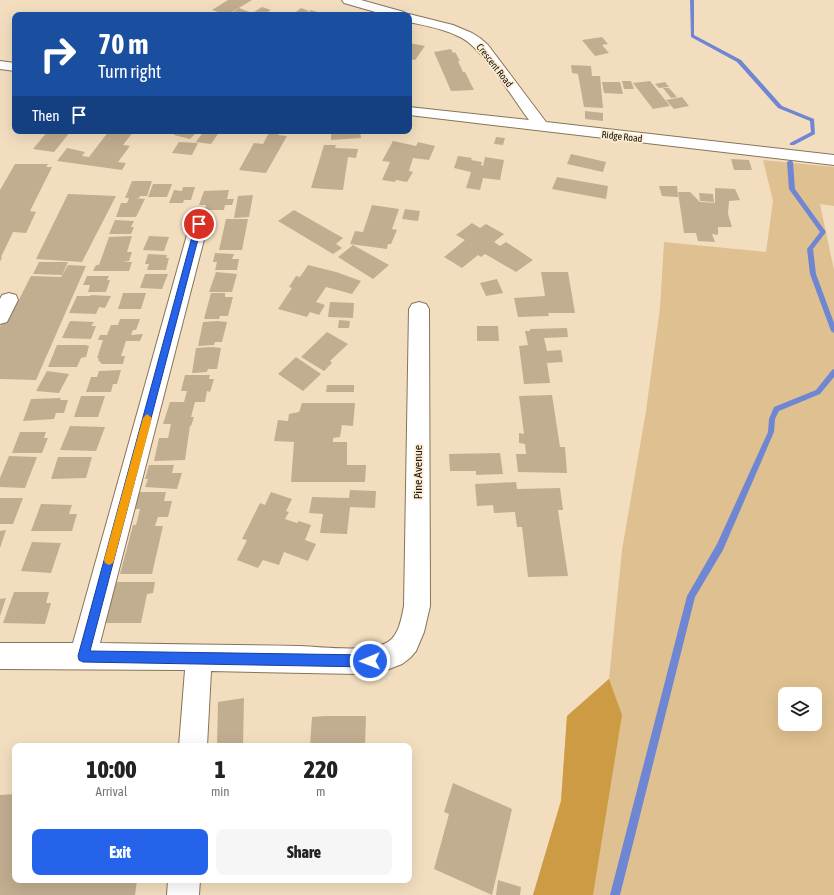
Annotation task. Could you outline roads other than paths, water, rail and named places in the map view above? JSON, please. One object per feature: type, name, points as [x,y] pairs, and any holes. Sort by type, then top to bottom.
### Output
[{"type":"street","points":[[348,0],[390,12]]},
{"type":"street","name":"Crescent Road","points":[[412,19],[461,33],[476,40],[542,127]]},
{"type":"street","points":[[0,65],[12,67]]},
{"type":"street","name":"Ridge Road","points":[[412,112],[834,160]]},
{"type":"street","points":[[83,656],[199,224]]},
{"type":"street","points":[[0,317],[9,300]]},
{"type":"street","name":"Pine Avenue","points":[[0,656],[199,657],[370,661],[396,653],[404,646],[410,634],[417,606],[419,309]]},
{"type":"street","points":[[193,743],[199,657]]},
{"type":"street","points":[[183,895],[184,883]]},
{"type":"waterway","points":[[692,0],[692,36],[739,61],[780,107],[812,120],[813,133],[792,144]]},
{"type":"waterway","points":[[790,162],[792,189],[823,232],[810,249],[813,274],[834,331]]},
{"type":"waterway","points":[[615,895],[691,596],[720,547],[771,432],[772,419],[776,409],[818,392],[834,372]]}]
